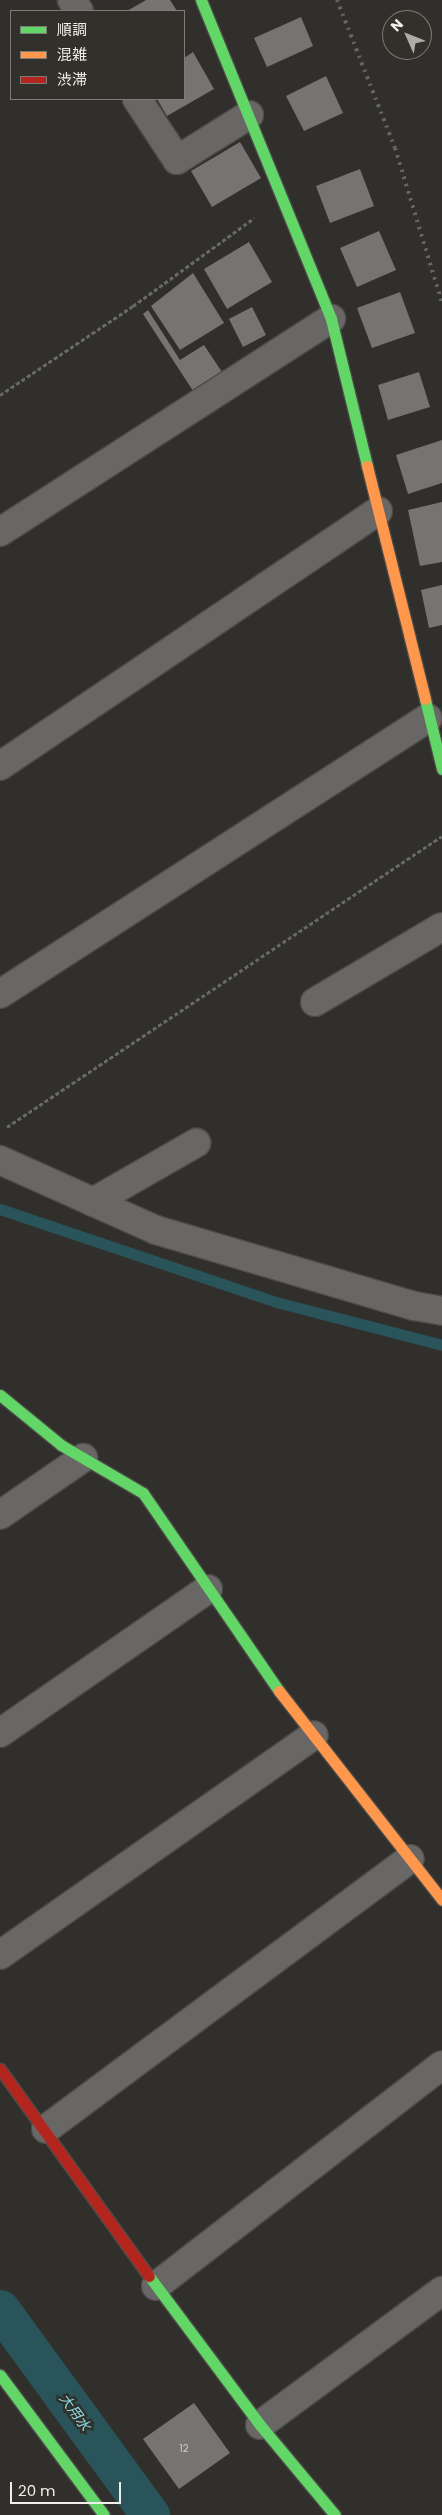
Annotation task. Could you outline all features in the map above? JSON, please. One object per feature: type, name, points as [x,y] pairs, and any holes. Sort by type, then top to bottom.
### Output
[{"type":"street","points":[[200,0],[249,115],[331,319],[442,769]]},
{"type":"street","points":[[137,100],[177,160],[249,115]]},
{"type":"street","points":[[0,532],[331,319]]},
{"type":"street","points":[[0,766],[378,511]]},
{"type":"street","points":[[0,994],[428,718]]},
{"type":"street","points":[[316,1002],[442,927]]},
{"type":"street","points":[[92,1202],[196,1143]]},
{"type":"street","points":[[0,1160],[156,1230],[415,1306],[442,1311]]},
{"type":"street","points":[[0,1394],[61,1446],[143,1493],[274,1685],[442,1900]]},
{"type":"street","points":[[0,1515],[83,1458]]},
{"type":"street","points":[[0,1733],[208,1589]]},
{"type":"street","points":[[0,1955],[314,1735]]},
{"type":"street","points":[[46,2129],[410,1859]]},
{"type":"street","points":[[156,2286],[442,2064]]},
{"type":"street","points":[[0,2069],[46,2129],[156,2286],[260,2425],[335,2515]]},
{"type":"street","points":[[260,2425],[442,2291]]},
{"type":"street","points":[[0,2375],[104,2515]]},
{"type":"path","points":[[0,395],[134,306],[282,197]]},
{"type":"path","points":[[0,1131],[442,836]]},
{"type":"building","points":[[146,0],[170,0],[176,10],[129,10]]},
{"type":"building","points":[[301,17],[313,46],[267,67],[254,38]]},
{"type":"building","points":[[193,52],[214,89],[167,116],[158,100],[185,100],[185,57]]},
{"type":"building","points":[[326,76],[343,113],[304,131],[286,96]]},
{"type":"building","points":[[240,142],[261,178],[212,207],[191,171]]},
{"type":"building","points":[[360,169],[374,206],[330,223],[316,186]]},
{"type":"building","points":[[379,231],[396,270],[357,287],[340,248]]},
{"type":"building","points":[[249,242],[272,282],[227,309],[204,269]]},
{"type":"building","points":[[193,273],[224,323],[180,350],[151,306]]},
{"type":"building","points":[[400,292],[415,333],[372,348],[357,308]]},
{"type":"building","points":[[252,307],[266,335],[243,347],[229,319]]},
{"type":"building","points":[[148,310],[180,360],[204,345],[224,375],[195,394],[143,314]]},
{"type":"building","points":[[419,372],[430,407],[388,420],[378,385]]},
{"type":"building","points":[[442,440],[442,483],[408,494],[396,455]]},
{"type":"building","points":[[442,502],[442,562],[420,566],[408,510]]},
{"type":"building","points":[[442,585],[442,625],[429,628],[421,590]]},
{"type":"building","points":[[194,2403],[230,2453],[179,2489],[143,2439]]},
{"type":"waterway","points":[[0,1209],[280,1303],[442,1345]]},
{"type":"waterway","name":"大用水","points":[[0,2309],[150,2515]]},
{"type":"railway","points":[[337,0],[395,148],[442,303]]},
{"type":"traffic: fast","points":[[201,0],[331,319],[367,466]]},
{"type":"traffic: fast","points":[[425,699],[442,769]]},
{"type":"traffic: fast","points":[[0,1395],[61,1445],[143,1493],[279,1691]]},
{"type":"traffic: fast","points":[[149,2276],[260,2425],[335,2515]]},
{"type":"traffic: fast","points":[[0,2375],[104,2515]]},
{"type":"traffic: slow","points":[[367,466],[425,699]]},
{"type":"traffic: slow","points":[[279,1691],[442,1900]]},
{"type":"traffic: jam","points":[[0,2069],[149,2276]]}]
